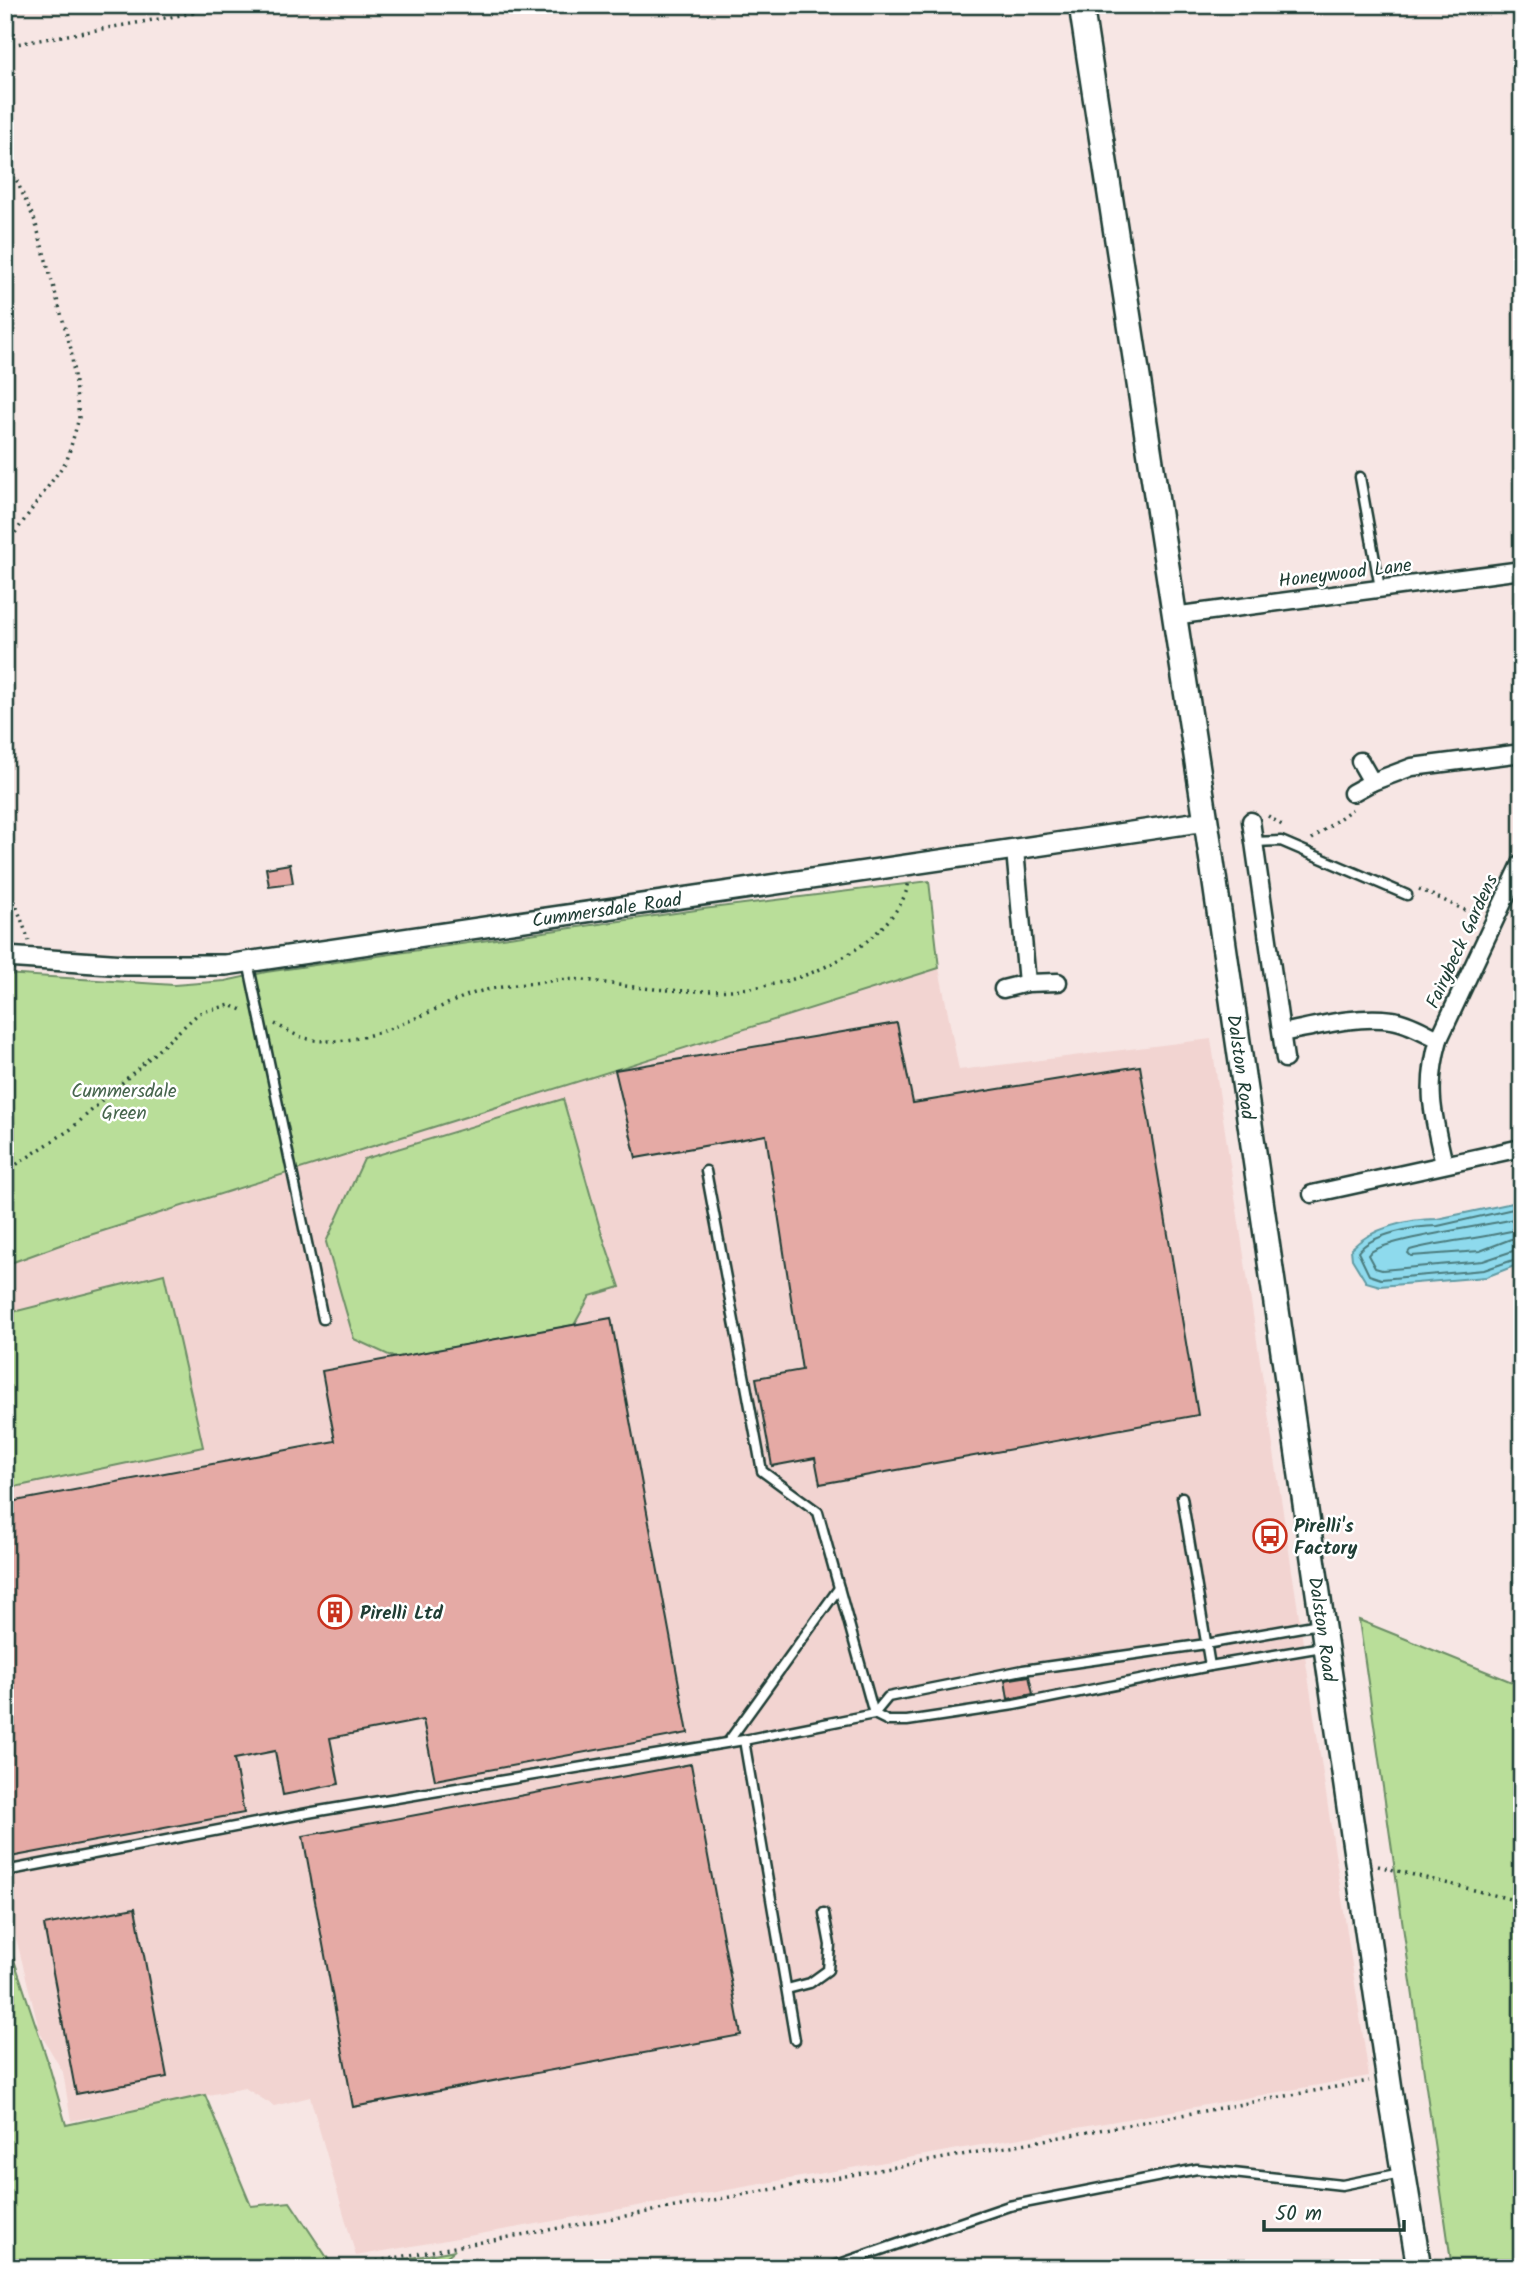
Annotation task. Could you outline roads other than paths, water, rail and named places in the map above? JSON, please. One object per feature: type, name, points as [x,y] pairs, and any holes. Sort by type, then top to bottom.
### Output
[{"type":"main road","name":"Dalston Road","points":[[1081,5],[1206,821],[1388,2077],[1419,2268]]},
{"type":"street","name":"Honeywood Lane","points":[[1174,615],[1522,570]]},
{"type":"street","points":[[1352,793],[1412,766],[1522,753]]},
{"type":"street","points":[[1360,761],[1372,782]]},
{"type":"street","name":"Cummersdale Road","points":[[5,957],[125,965],[226,965],[1206,821]]},
{"type":"street","points":[[1251,821],[1285,1059]]},
{"type":"street","points":[[1014,850],[1027,983]]},
{"type":"street","name":"Fairybeck Gardens","points":[[1444,1164],[1431,1111],[1434,1055],[1522,862]]},
{"type":"street","points":[[1003,989],[1027,983],[1058,982]]},
{"type":"street","name":"Fairybeck Gardens","points":[[1282,1033],[1355,1020],[1395,1020],[1439,1039]]},
{"type":"street","points":[[1312,1194],[1521,1148]]},
{"type":"lane","points":[[1360,477],[1380,588]]},
{"type":"lane","points":[[1253,842],[1281,841],[1407,895]]},
{"type":"lane","points":[[248,962],[323,1319]]},
{"type":"lane","points":[[706,1171],[762,1471],[818,1512],[874,1714]]},
{"type":"lane","points":[[1182,1497],[1210,1665]]},
{"type":"lane","points":[[728,1742],[839,1588]]},
{"type":"lane","points":[[874,1714],[888,1697],[1023,1670],[1206,1644],[1323,1623]]},
{"type":"lane","points":[[5,1871],[313,1812],[744,1740],[874,1714],[888,1721],[961,1713],[1014,1705],[1210,1665],[1325,1647]]},
{"type":"lane","points":[[744,1740],[795,2040]]},
{"type":"lane","points":[[787,1989],[810,1983],[828,1970],[830,1945],[824,1913]]},
{"type":"lane","points":[[828,2268],[1009,2206],[1198,2169],[1342,2185],[1403,2173]]},
{"type":"water","points":[[1522,1201],[1522,1263],[1486,1277],[1380,1286],[1366,1282],[1352,1259],[1351,1249],[1379,1230]]},
{"type":"place","name":"Pirelli's Factory","points":[[1270,1536]]},
{"type":"place","name":"Pirelli Ltd","points":[[335,1612]]},
{"type":"park label","name":"Cummersdale Green","points":[[124,1101]]}]
